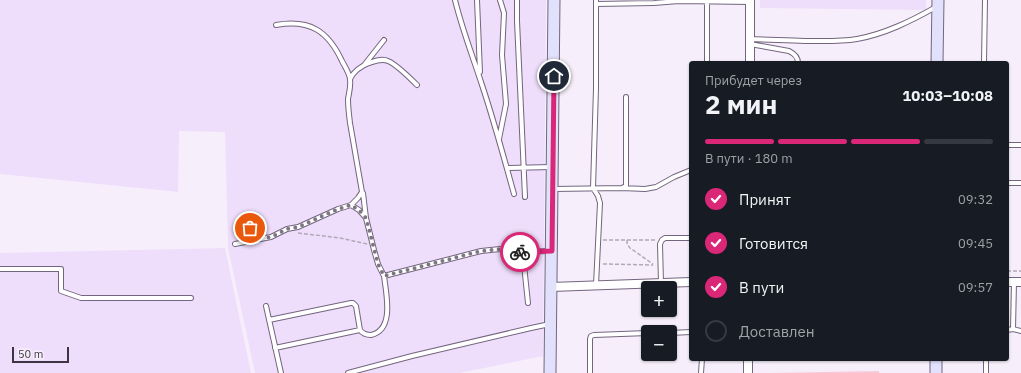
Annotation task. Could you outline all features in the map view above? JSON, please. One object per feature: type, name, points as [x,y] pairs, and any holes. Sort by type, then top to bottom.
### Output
[{"type":"street","points":[[550,373],[554,0]]},
{"type":"street","points":[[750,1],[750,61]]},
{"type":"street","points":[[937,61],[938,3]]},
{"type":"street","points":[[677,282],[689,282]]},
{"type":"street","points":[[551,287],[641,284]]},
{"type":"street","points":[[748,361],[748,373]]},
{"type":"street","points":[[936,361],[936,373]]},
{"type":"lane","points":[[455,0],[499,139],[514,194]]},
{"type":"lane","points":[[477,0],[480,79]]},
{"type":"lane","points":[[499,139],[506,104],[502,55],[504,13],[500,0]]},
{"type":"lane","points":[[517,0],[525,197]]},
{"type":"lane","points":[[984,61],[985,0]]},
{"type":"lane","points":[[596,285],[600,203],[593,188],[596,2],[658,3],[679,1],[750,1]]},
{"type":"lane","points":[[707,2],[707,61]]},
{"type":"lane","points":[[750,42],[858,39],[900,26],[938,3]]},
{"type":"lane","points":[[269,320],[353,303],[356,306],[360,330],[366,335],[378,333],[383,326],[388,311],[384,276],[378,264],[366,218],[350,123],[348,106],[350,79],[336,49],[325,35],[313,27],[305,24],[288,23],[276,25]]},
{"type":"lane","points":[[365,65],[384,40]]},
{"type":"lane","points":[[750,42],[793,53],[797,61]]},
{"type":"lane","points":[[350,79],[355,72],[365,65],[379,60],[388,61],[417,85]]},
{"type":"lane","points":[[622,188],[626,186],[626,97]]},
{"type":"lane","points":[[1009,145],[1021,145]]},
{"type":"lane","points":[[507,168],[552,166]]},
{"type":"lane","points":[[552,189],[644,189],[656,187],[674,176],[689,171]]},
{"type":"lane","points":[[1009,183],[1021,183]]},
{"type":"lane","points":[[235,244],[271,237],[287,229],[298,227],[338,209],[351,205],[362,192]]},
{"type":"lane","points":[[351,205],[359,210],[366,218]]},
{"type":"lane","points":[[246,217],[250,228],[265,238]]},
{"type":"lane","points":[[661,281],[661,242],[665,238],[689,238]]},
{"type":"lane","points":[[384,276],[481,251],[500,249],[518,252],[552,251]]},
{"type":"lane","points":[[518,252],[523,258],[528,303]]},
{"type":"lane","points":[[0,269],[61,269],[61,291],[81,298],[191,298]]},
{"type":"lane","points":[[1013,330],[1014,282]]},
{"type":"lane","points":[[266,306],[281,373]]},
{"type":"lane","points":[[348,373],[412,356],[551,324]]},
{"type":"lane","points":[[275,348],[360,330]]},
{"type":"lane","points":[[1009,330],[1021,331]]},
{"type":"lane","points":[[677,333],[689,332]]},
{"type":"lane","points":[[590,373],[591,336],[641,333]]},
{"type":"lane","points":[[701,373],[702,361]]},
{"type":"lane","points":[[986,361],[986,373]]},
{"type":"path","points":[[296,233],[340,238],[373,246]]},
{"type":"path","points":[[598,240],[663,240]]},
{"type":"path","points":[[627,240],[627,244],[630,248],[661,270]]},
{"type":"path","points":[[597,264],[653,265]]},
{"type":"path","points":[[1009,271],[1021,271]]},
{"type":"shaded area","points":[[0,0],[546,0],[543,356],[460,373],[255,373],[228,248],[225,132],[179,131],[178,192],[0,174]]},
{"type":"shaded area","points":[[760,0],[926,0],[926,10],[760,8]]},
{"type":"shaded area","points":[[225,248],[251,373],[0,373],[0,253]]},
{"type":"shaded area","points":[[879,371],[879,373],[770,373]]},
{"type":"way so far","points":[[250,228],[260,236],[265,238],[271,237],[287,229],[298,227],[338,209],[351,205],[359,210],[366,218],[378,264],[384,276],[481,251],[500,249],[520,252]]},
{"type":"route","points":[[520,252],[552,251],[554,76]]}]
